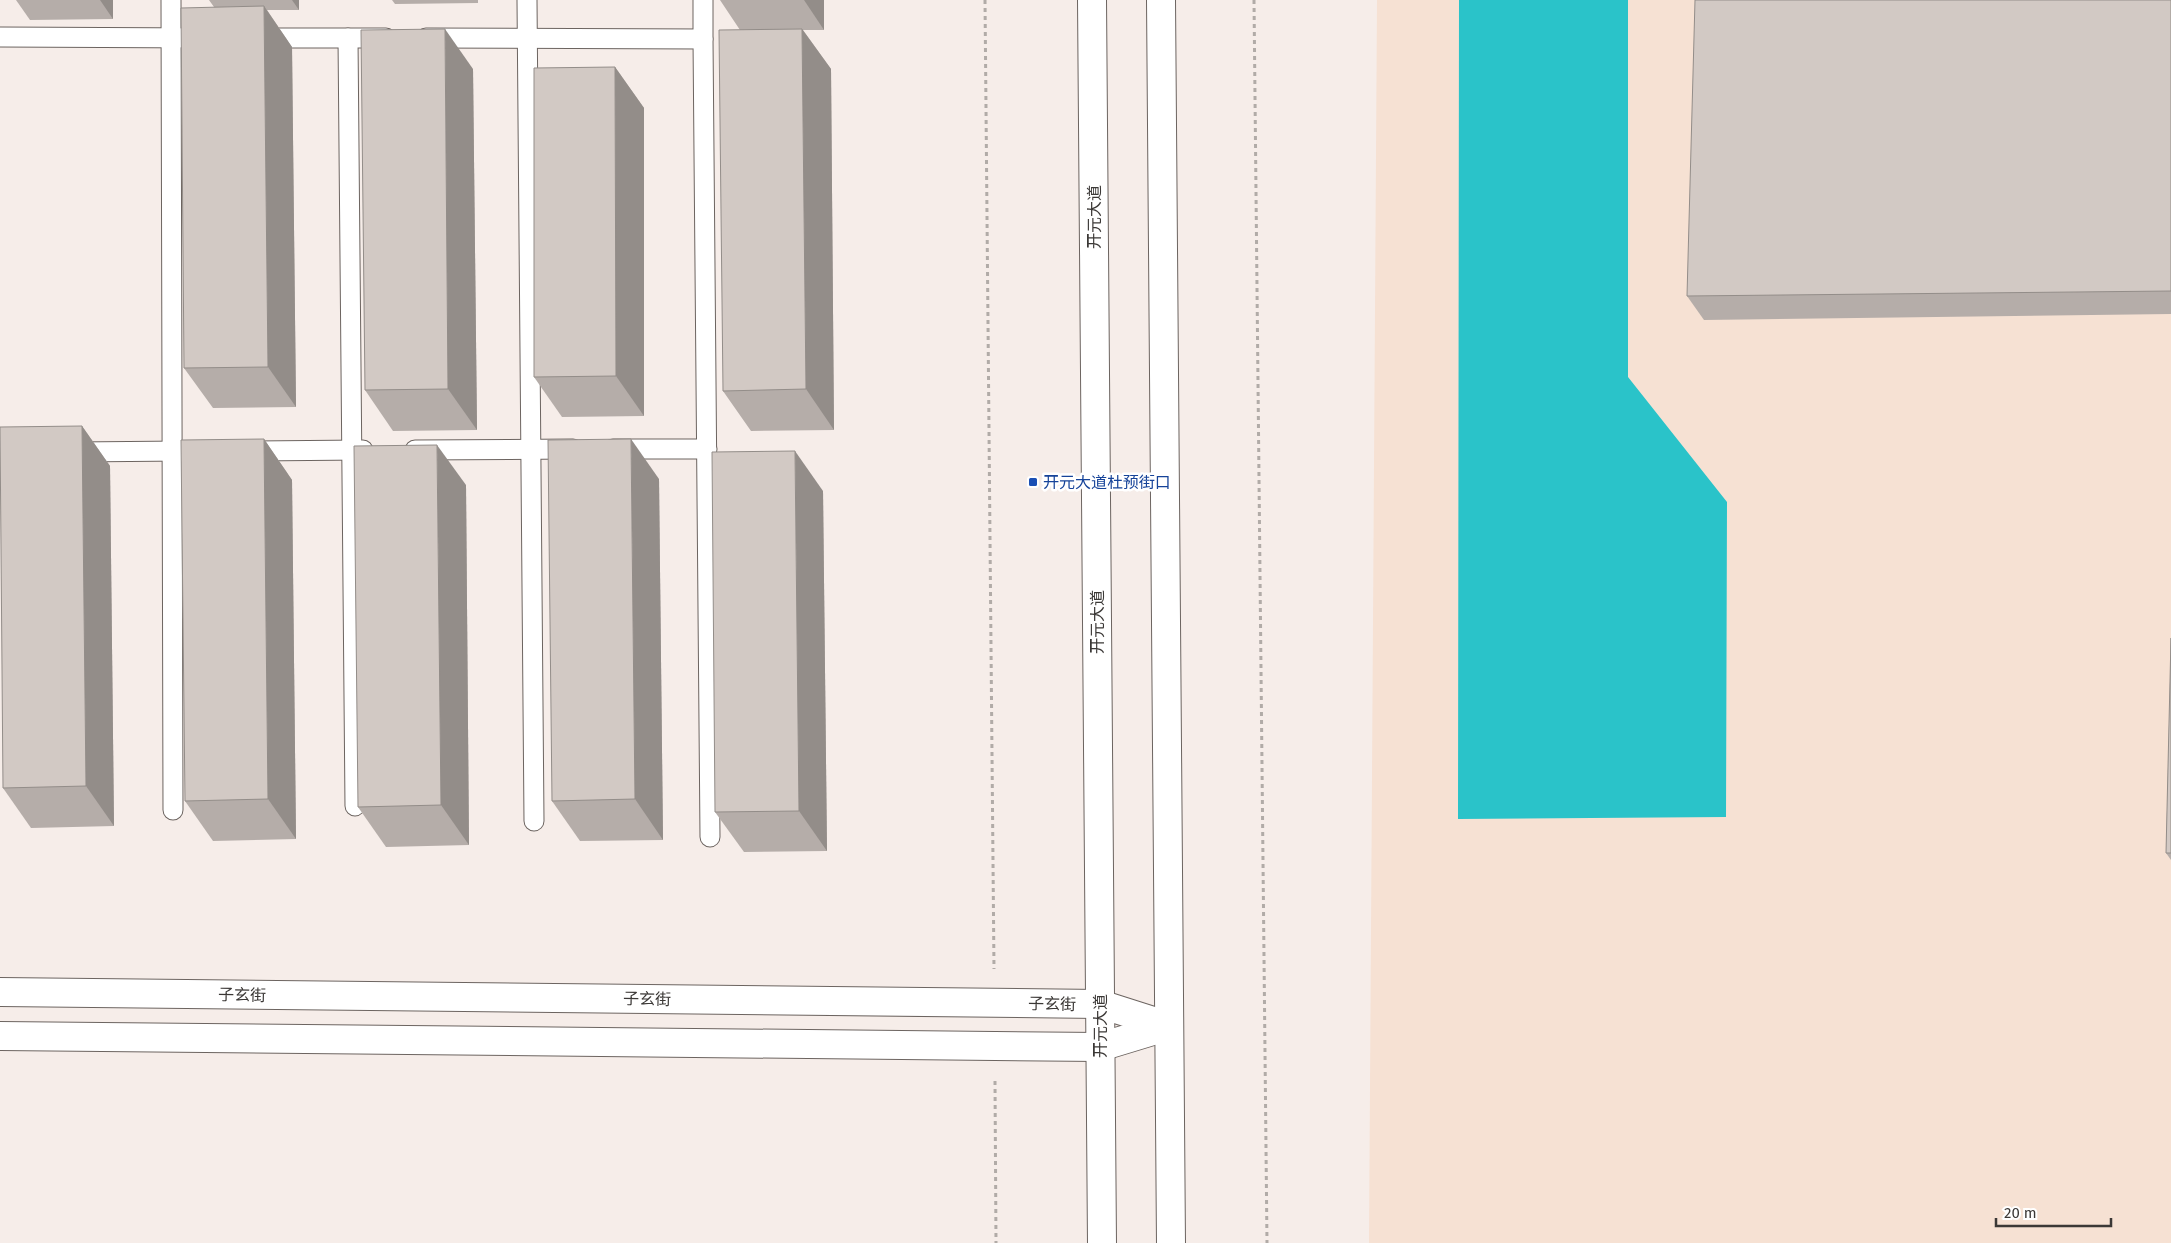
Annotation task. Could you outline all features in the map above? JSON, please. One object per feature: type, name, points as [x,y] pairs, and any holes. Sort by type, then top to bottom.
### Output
[{"type":"main road","name":"开元大道","points":[[1092,0],[1102,1243]]},
{"type":"main road","points":[[1161,0],[1171,1243]]},
{"type":"main road","name":"子玄街","points":[[0,992],[1100,1004],[1169,1026]]},
{"type":"main road","points":[[0,1036],[1100,1047],[1169,1026]]},
{"type":"lane","points":[[171,0],[173,810]]},
{"type":"lane","points":[[527,0],[534,821]]},
{"type":"lane","points":[[703,0],[710,837]]},
{"type":"lane","points":[[0,37],[220,38]]},
{"type":"lane","points":[[240,38],[703,38]]},
{"type":"lane","points":[[348,38],[354,806]]},
{"type":"lane","points":[[402,450],[707,449]]},
{"type":"lane","points":[[232,451],[382,450]]},
{"type":"lane","points":[[57,452],[202,451]]},
{"type":"path","points":[[985,0],[994,1003]]},
{"type":"path","points":[[1254,0],[1267,1243]]},
{"type":"path","points":[[994,1046],[996,1243]]},
{"type":"shaded area","points":[[1377,0],[2171,0],[2171,1243],[1369,1243]]},
{"type":"water","points":[[1459,0],[1628,0],[1628,377],[1727,502],[1726,817],[1458,819]]},
{"type":"building","points":[[1695,0],[2171,0],[2171,291],[1687,296]]},
{"type":"building","points":[[264,6],[268,367],[184,368],[181,8]]},
{"type":"building","points":[[445,29],[448,389],[365,390],[361,30]]},
{"type":"building","points":[[802,29],[806,389],[723,391],[719,30]]},
{"type":"building","points":[[615,67],[616,376],[534,377],[534,68]]},
{"type":"building","points":[[82,426],[86,786],[3,788],[0,427]]},
{"type":"building","points":[[264,439],[268,799],[185,801],[181,440]]},
{"type":"building","points":[[631,439],[635,799],[552,801],[548,440]]},
{"type":"building","points":[[437,445],[441,805],[358,807],[354,446]]},
{"type":"building","points":[[795,451],[799,811],[715,812],[712,452]]},
{"type":"building","points":[[2171,638],[2171,853],[2166,853]]},
{"type":"place","name":"开元大道杜预街口","points":[[1033,482]]}]
